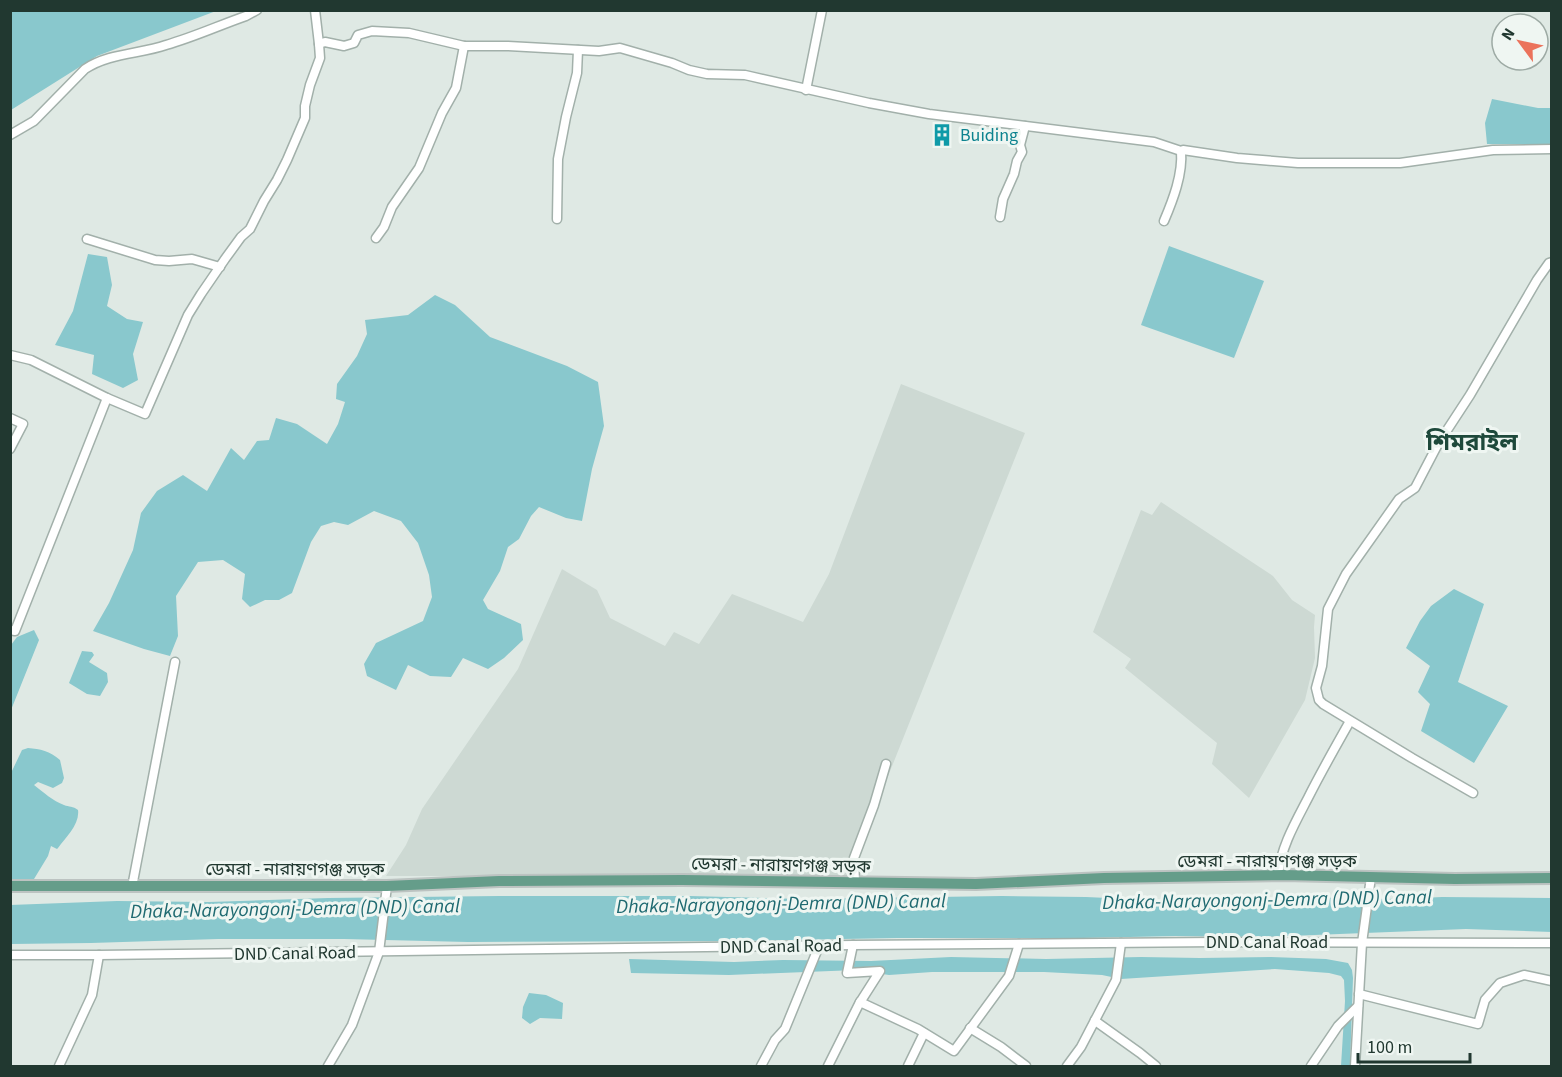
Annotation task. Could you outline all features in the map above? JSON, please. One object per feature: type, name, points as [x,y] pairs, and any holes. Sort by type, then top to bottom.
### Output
[{"type":"main road","name":"ডেমরা - নারায়ণগঞ্জ সড়ক","points":[[10,886],[387,886],[510,880],[976,884],[1104,878],[1278,875],[1455,879],[1551,878]]},
{"type":"street","points":[[10,135],[34,121],[85,69],[94,63],[164,46],[257,10]]},
{"type":"street","points":[[10,355],[31,360],[106,398],[146,414],[188,315],[241,237],[250,229],[277,180],[303,125],[310,85],[320,58],[315,10]]},
{"type":"street","points":[[806,90],[822,10]]},
{"type":"street","points":[[319,44],[325,42],[344,46],[354,43],[358,35],[372,31],[409,33],[464,46],[599,51],[620,48],[707,74],[745,75],[806,90],[929,114],[1154,142],[1181,151],[1237,158],[1298,163],[1400,163],[1493,150],[1551,149]]},
{"type":"street","points":[[376,238],[384,227],[392,207],[419,168],[442,113],[456,88],[464,46]]},
{"type":"street","points":[[557,219],[558,159],[577,73],[578,50]]},
{"type":"street","points":[[1000,217],[1004,199],[1022,152],[1020,145],[1025,126]]},
{"type":"street","points":[[1164,221],[1177,184],[1182,158],[1181,151]]},
{"type":"street","points":[[87,239],[155,260],[192,259],[220,267]]},
{"type":"street","points":[[1473,793],[1323,704],[1319,700],[1316,688],[1322,666],[1328,609],[1346,574],[1399,499],[1415,488],[1438,444],[1470,395],[1537,280],[1551,262]]},
{"type":"street","points":[[10,630],[15,631],[106,398]]},
{"type":"street","points":[[10,418],[24,424],[10,449]]},
{"type":"street","points":[[132,887],[175,662]]},
{"type":"street","points":[[1278,875],[1279,863],[1289,836],[1350,721]]},
{"type":"street","points":[[855,882],[854,858],[874,805],[886,764]]},
{"type":"street","points":[[1355,1066],[1362,943],[1371,877]]},
{"type":"street","points":[[328,1066],[352,1025],[379,952],[387,886]]},
{"type":"street","name":"DND Canal Road","points":[[10,955],[1218,942],[1551,943]]},
{"type":"street","points":[[1067,1066],[1080,1047],[1116,980],[1121,943]]},
{"type":"street","points":[[860,1002],[918,1029],[954,1051],[1009,976],[1019,944]]},
{"type":"street","points":[[828,1066],[860,1002],[880,971],[847,973],[853,945]]},
{"type":"street","points":[[760,1066],[785,1029],[819,946]]},
{"type":"street","points":[[59,1066],[92,995],[99,955]]},
{"type":"street","points":[[1359,994],[1478,1024],[1485,1000],[1500,983],[1524,975],[1551,981]]},
{"type":"street","points":[[1311,1066],[1338,1026],[1358,1006]]},
{"type":"street","points":[[1095,1020],[1156,1066]]},
{"type":"street","points":[[970,1028],[1026,1066]]},
{"type":"street","points":[[908,1066],[924,1033]]},
{"type":"shaded area","points":[[901,384],[1025,433],[847,879],[715,876],[386,876],[406,845],[422,809],[518,669],[562,569],[597,590],[610,618],[665,646],[674,632],[699,644],[732,594],[803,622],[829,574]]},
{"type":"shaded area","points":[[1161,502],[1273,576],[1292,600],[1315,615],[1315,658],[1305,700],[1249,798],[1212,764],[1217,743],[1125,668],[1131,659],[1093,632],[1141,510],[1152,515]]},
{"type":"water","points":[[11,10],[216,11],[97,56],[11,110]]},
{"type":"water","points":[[1492,99],[1538,108],[1551,108],[1551,144],[1487,144],[1485,123]]},
{"type":"water","points":[[1169,246],[1264,281],[1234,358],[1141,325]]},
{"type":"water","points":[[88,254],[107,257],[112,285],[107,306],[127,319],[143,322],[133,354],[138,380],[123,388],[92,374],[94,355],[55,345],[73,311]]},
{"type":"water","points":[[435,295],[455,305],[490,337],[567,366],[598,382],[604,426],[592,469],[582,521],[566,518],[539,507],[531,516],[519,539],[508,547],[500,571],[483,600],[488,609],[521,624],[523,640],[488,669],[463,658],[451,677],[430,676],[408,665],[396,690],[367,676],[364,664],[376,643],[423,621],[432,597],[429,575],[418,543],[401,521],[374,511],[348,525],[334,522],[321,526],[311,542],[292,593],[279,600],[265,600],[250,607],[242,599],[245,574],[223,560],[198,562],[176,596],[178,636],[170,656],[93,631],[109,603],[133,550],[141,513],[157,491],[183,475],[207,491],[231,448],[244,460],[257,441],[269,440],[276,418],[297,424],[327,444],[338,424],[345,402],[336,399],[337,384],[357,356],[367,334],[365,320],[408,315]]},
{"type":"water","points":[[1454,589],[1484,604],[1458,682],[1508,706],[1474,763],[1421,731],[1430,704],[1418,692],[1430,666],[1406,648],[1431,606]]},
{"type":"water","points":[[34,630],[39,640],[11,710],[11,645],[17,637]]},
{"type":"water","points":[[82,651],[92,652],[94,655],[89,662],[107,673],[108,682],[100,696],[87,694],[69,683]]},
{"type":"water","points":[[28,748],[45,751],[60,760],[64,778],[62,783],[53,788],[38,782],[34,785],[56,801],[78,810],[78,815],[72,830],[58,848],[51,846],[48,856],[34,879],[11,880],[11,773],[22,750]]},
{"type":"water","name":"Dhaka-Narayongonj-Demra (DND) Canal","points":[[499,896],[690,896],[803,899],[1002,896],[1193,902],[1289,897],[1551,898],[1552,932],[1466,929],[1261,937],[468,942],[218,939],[11,944],[10,905],[117,901],[209,902]]},
{"type":"water","points":[[951,957],[1046,959],[1271,957],[1326,959],[1348,963],[1353,978],[1350,1066],[1341,1066],[1344,980],[1341,976],[1329,973],[1275,969],[1121,979],[1102,975],[1044,972],[932,972],[889,975],[856,970],[729,975],[631,973],[629,959],[734,962],[871,961]]},
{"type":"water","points":[[529,993],[546,995],[563,1003],[562,1019],[540,1018],[530,1024],[522,1018],[523,1007]]},
{"type":"place","name":"Buiding","points":[[942,135]]},
{"type":"district","name":"শিমরাইল","points":[[1472,442]]}]
